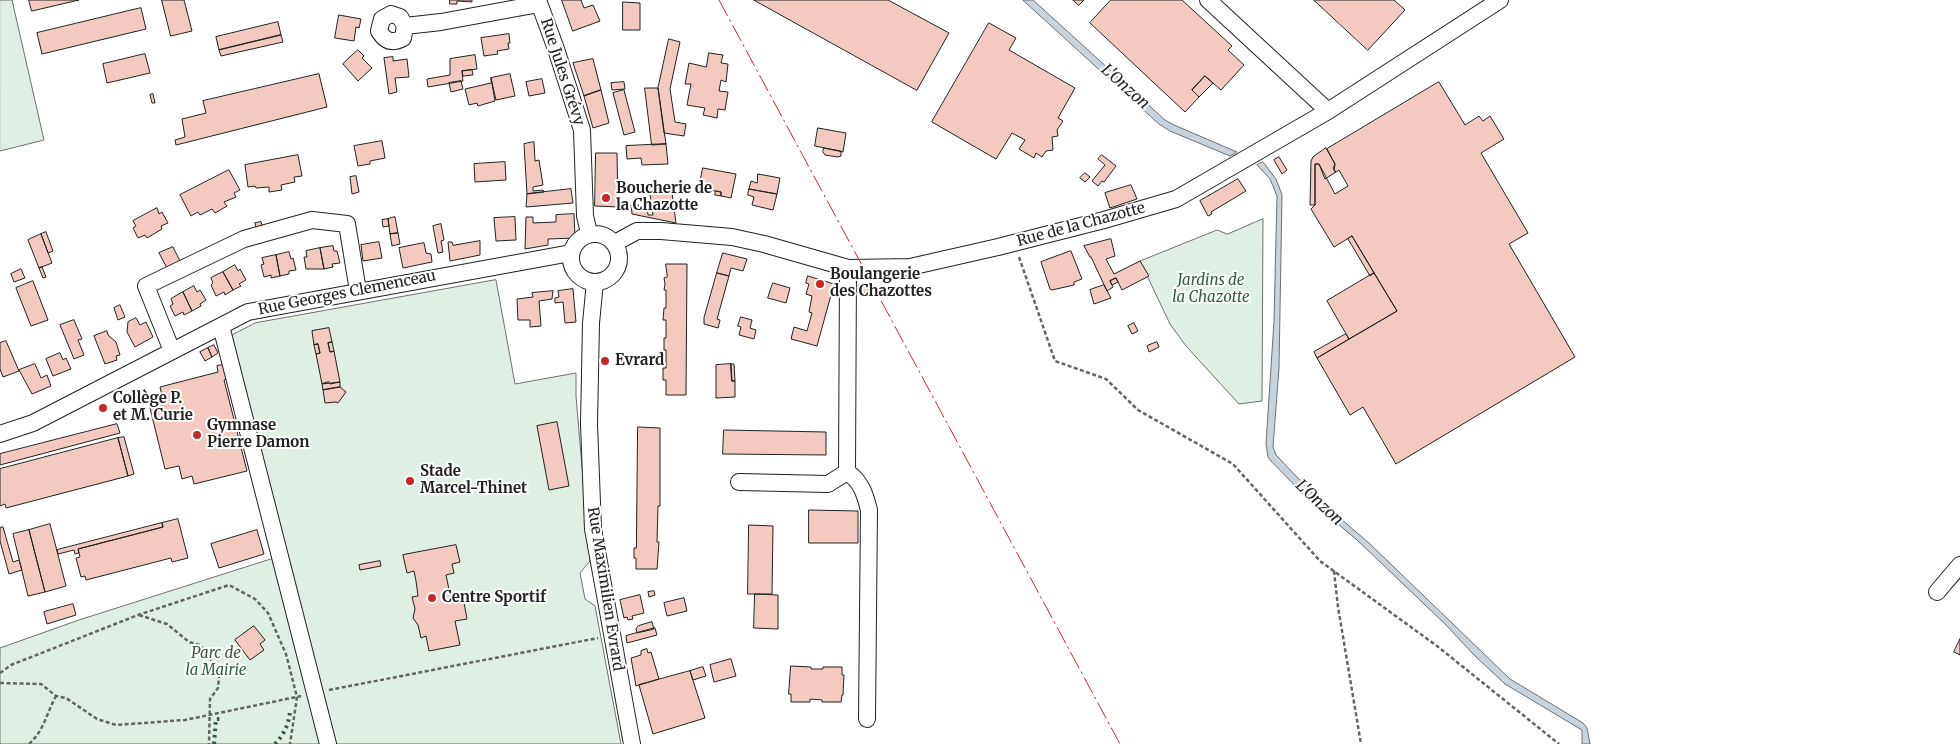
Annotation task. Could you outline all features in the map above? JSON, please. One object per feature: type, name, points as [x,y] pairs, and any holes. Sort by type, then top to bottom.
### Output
[{"type":"street","points":[[1208,0],[1328,110]]},
{"type":"street","name":"Rue de la Chazotte","points":[[615,243],[637,231],[732,237],[848,268],[910,267],[1104,220],[1176,199],[1328,110],[1500,0]]},
{"type":"street","points":[[405,26],[441,22],[538,2]]},
{"type":"street","name":"Rue Jules Grévy","points":[[538,2],[556,49],[582,130],[585,216],[589,233]]},
{"type":"street","points":[[172,351],[146,286],[244,239],[312,220],[347,224],[358,291]]},
{"type":"street","points":[[589,233],[599,233],[608,236],[615,243],[619,251],[620,260],[617,269],[611,276],[603,281],[586,281],[573,270],[570,262],[571,253],[574,244],[580,237],[589,233]]},
{"type":"street","name":"Rue Georges Clemenceau","points":[[0,434],[33,422],[248,312],[571,253]]},
{"type":"street","points":[[847,472],[848,268]]},
{"type":"street","name":"Rue Maximilien Evrard","points":[[594,282],[591,323],[590,490],[593,529],[632,744]]},
{"type":"street","points":[[220,326],[328,744]]},
{"type":"street","points":[[739,482],[828,484],[847,472]]},
{"type":"street","points":[[847,472],[856,477],[864,492],[869,510],[867,719]]},
{"type":"street","points":[[1937,592],[1960,565]]},
{"type":"path","points":[[1014,243],[1055,361],[1106,379],[1138,410],[1233,464],[1320,560],[1437,646],[1559,744]]},
{"type":"path","points":[[1334,571],[1338,607],[1361,744]]},
{"type":"path","points":[[0,673],[11,665],[138,615],[229,585],[255,599],[268,614],[286,654],[297,697],[290,744]]},
{"type":"path","points":[[138,615],[167,624],[188,642],[200,645],[215,665],[219,677],[218,688],[210,700],[209,744]]},
{"type":"path","points":[[0,683],[40,684],[56,696],[66,698],[97,719],[116,725],[164,722],[211,715],[612,636]]},
{"type":"path","points":[[29,744],[35,739],[44,725],[47,711],[56,696]]},
{"type":"green space","points":[[0,0],[12,0],[44,140],[0,151]]},
{"type":"green space","name":"Jardins de la Chazotte","points":[[1263,219],[1262,401],[1239,404],[1186,346],[1170,324],[1140,261],[1217,230],[1227,234]]},
{"type":"green space","points":[[496,280],[515,384],[576,373],[576,396],[590,561],[580,573],[585,599],[595,606],[621,744],[336,744],[228,337],[255,323]]},
{"type":"green space","name":"Parc de la Mairie","points":[[272,559],[322,744],[0,744],[0,648],[79,620]]},
{"type":"water","name":"L'Onzon","points":[[1023,0],[1033,0],[1165,120],[1237,152],[1230,156],[1170,131],[1159,124]]},
{"type":"water","name":"L'Onzon","points":[[1263,162],[1276,179],[1282,195],[1279,368],[1273,447],[1276,455],[1319,500],[1370,544],[1510,679],[1583,723],[1587,728],[1590,744],[1582,744],[1582,730],[1505,684],[1357,540],[1307,498],[1268,457],[1266,444],[1274,321],[1277,196],[1270,179],[1257,165]]},
{"type":"building","points":[[29,0],[79,0],[32,11]]},
{"type":"building","points":[[162,0],[184,0],[192,31],[171,36]]},
{"type":"building","points":[[450,0],[472,0],[472,2],[457,1],[457,4],[450,4]]},
{"type":"building","points":[[562,0],[581,0],[584,8],[593,5],[600,21],[573,31]]},
{"type":"building","points":[[754,0],[888,0],[949,33],[917,90]]},
{"type":"building","points":[[1073,0],[1084,0],[1079,5]]},
{"type":"building","points":[[1111,0],[1182,0],[1232,46],[1228,50],[1244,65],[1221,90],[1205,76],[1192,90],[1199,97],[1185,112],[1090,23]]},
{"type":"building","points":[[1314,0],[1394,0],[1405,10],[1368,50]]},
{"type":"building","points":[[623,2],[640,3],[640,30],[623,30]]},
{"type":"building","points":[[141,8],[146,29],[42,54],[37,33]]},
{"type":"building","points":[[339,15],[361,19],[359,28],[356,27],[354,41],[335,38]]},
{"type":"building","points":[[278,22],[281,35],[219,50],[216,37]]},
{"type":"building","points":[[989,23],[1016,38],[1009,50],[1075,88],[1058,118],[1063,121],[1057,130],[1058,136],[1052,137],[1053,150],[1046,151],[1042,157],[1036,153],[1034,158],[1019,149],[1025,140],[1012,133],[996,159],[932,122]]},
{"type":"building","points":[[509,34],[509,49],[497,51],[498,54],[484,56],[481,38]]},
{"type":"building","points":[[281,35],[283,42],[221,56],[219,50]]},
{"type":"building","points":[[669,39],[680,42],[670,89],[675,122],[686,124],[684,136],[664,133],[658,88]]},
{"type":"building","points":[[358,50],[364,56],[362,58],[372,68],[358,81],[343,64]]},
{"type":"building","points":[[709,53],[723,55],[721,63],[728,64],[726,82],[721,80],[719,91],[728,92],[725,110],[718,109],[717,118],[703,115],[705,108],[687,105],[691,84],[685,84],[689,63],[706,67]]},
{"type":"building","points":[[145,54],[150,73],[107,83],[103,64]]},
{"type":"building","points":[[475,55],[477,69],[462,71],[463,81],[428,87],[427,79],[450,75],[450,59]]},
{"type":"building","points":[[393,57],[393,61],[407,59],[409,77],[395,78],[397,92],[389,94],[384,58]]},
{"type":"building","points":[[593,59],[601,90],[584,96],[573,63]]},
{"type":"building","points":[[472,70],[473,75],[463,76],[462,71]]},
{"type":"building","points":[[319,74],[327,107],[176,145],[175,140],[185,137],[182,119],[206,113],[203,101]]},
{"type":"building","points":[[510,74],[515,96],[496,100],[491,78]]},
{"type":"building","points":[[1205,76],[1213,83],[1199,97],[1192,90]]},
{"type":"building","points":[[491,78],[495,101],[478,106],[477,103],[469,105],[465,89],[491,83]]},
{"type":"building","points":[[542,79],[545,93],[529,96],[526,82]]},
{"type":"building","points":[[461,81],[463,89],[451,92],[449,83]]},
{"type":"building","points":[[624,82],[625,89],[612,90],[611,83]]},
{"type":"building","points":[[1439,82],[1465,125],[1479,116],[1483,121],[1490,116],[1504,139],[1481,153],[1528,233],[1509,244],[1575,357],[1396,464],[1363,407],[1350,415],[1317,358],[1397,311],[1352,236],[1334,247],[1311,209],[1315,205],[1315,164],[1319,164],[1335,194],[1348,186],[1339,170],[1334,171],[1335,164],[1327,149]]},
{"type":"building","points":[[645,88],[658,88],[666,144],[652,145]]},
{"type":"building","points":[[601,90],[609,123],[593,128],[584,96]]},
{"type":"building","points":[[624,90],[635,132],[624,135],[613,93]]},
{"type":"building","points":[[153,94],[155,103],[152,103],[150,95]]},
{"type":"building","points":[[818,128],[846,133],[843,152],[815,146]]},
{"type":"building","points":[[382,141],[385,158],[358,166],[354,146]]},
{"type":"building","points":[[534,142],[535,161],[539,160],[543,185],[533,187],[533,191],[543,190],[544,192],[527,194],[524,144]]},
{"type":"building","points":[[666,144],[668,164],[642,165],[641,158],[627,159],[626,146]]},
{"type":"building","points":[[824,148],[841,151],[841,156],[825,155],[823,152]]},
{"type":"building","points":[[1326,148],[1335,164],[1333,168],[1336,172],[1325,179],[1319,164],[1315,164],[1315,205],[1310,205],[1311,161],[1313,157]]},
{"type":"building","points":[[596,153],[617,153],[618,207],[595,206]]},
{"type":"building","points":[[298,155],[302,176],[294,177],[295,182],[281,185],[282,190],[269,192],[269,187],[248,187],[245,165]]},
{"type":"building","points":[[1102,155],[1116,166],[1104,182],[1102,181],[1098,186],[1092,181],[1105,165],[1098,159]]},
{"type":"building","points":[[1279,157],[1287,170],[1282,174],[1274,160]]},
{"type":"building","points":[[505,162],[506,180],[475,182],[474,164]]},
{"type":"building","points":[[703,168],[736,174],[731,198],[721,196],[721,192],[699,188]]},
{"type":"building","points":[[229,170],[240,190],[234,193],[236,197],[224,202],[227,206],[215,213],[212,209],[200,215],[198,212],[191,216],[180,195]]},
{"type":"building","points":[[1085,173],[1090,177],[1085,182],[1080,178]]},
{"type":"building","points":[[758,174],[780,178],[777,194],[749,189],[751,181],[757,183]]},
{"type":"building","points":[[356,176],[359,192],[352,194],[350,177]]},
{"type":"building","points":[[1238,179],[1246,191],[1211,212],[1212,214],[1208,216],[1200,201]]},
{"type":"building","points":[[671,185],[676,223],[632,214],[631,205],[639,205],[639,208],[647,207],[648,215],[653,215],[649,188]]},
{"type":"building","points":[[1131,185],[1137,199],[1110,208],[1105,193]]},
{"type":"building","points":[[571,189],[573,203],[526,207],[527,194]]},
{"type":"building","points":[[749,189],[777,194],[773,210],[752,205],[754,197],[748,195]]},
{"type":"building","points":[[716,191],[721,192],[721,196],[715,195]]},
{"type":"building","points":[[157,208],[159,214],[162,212],[168,223],[161,226],[162,229],[147,238],[145,235],[138,238],[133,228],[136,226],[133,221]]},
{"type":"building","points":[[574,214],[575,238],[548,239],[548,245],[525,249],[526,217],[533,217],[533,223],[556,222],[556,215]]},
{"type":"building","points":[[395,217],[398,233],[390,234],[388,219]]},
{"type":"building","points":[[515,217],[516,240],[496,241],[494,218]]},
{"type":"building","points":[[388,219],[389,226],[383,227],[382,220]]},
{"type":"building","points":[[261,222],[263,229],[257,231],[255,223]]},
{"type":"building","points":[[441,224],[444,240],[441,241],[443,252],[438,253],[433,226]]},
{"type":"building","points":[[46,232],[53,251],[48,253],[41,234]]},
{"type":"building","points":[[398,233],[400,244],[392,246],[390,234]]},
{"type":"building","points":[[41,234],[52,263],[39,268],[28,240]]},
{"type":"building","points":[[1352,236],[1374,273],[1370,276],[1348,239]]},
{"type":"building","points":[[1111,239],[1115,256],[1106,259],[1114,274],[1140,261],[1149,276],[1122,290],[1116,278],[1110,281],[1113,287],[1107,291],[1084,246]]},
{"type":"building","points":[[480,241],[480,255],[450,261],[448,242],[452,242],[453,245]]},
{"type":"building","points":[[379,242],[382,258],[363,261],[361,245]]},
{"type":"building","points":[[424,243],[426,253],[431,254],[432,262],[403,268],[399,248]]},
{"type":"building","points":[[333,246],[334,251],[337,251],[340,263],[332,264],[333,267],[324,269],[320,248]]},
{"type":"building","points":[[173,247],[180,261],[167,268],[159,253]]},
{"type":"building","points":[[320,248],[324,269],[306,269],[304,257],[307,257],[306,251]]},
{"type":"building","points":[[1071,251],[1082,279],[1074,282],[1074,285],[1050,289],[1041,262]]},
{"type":"building","points":[[289,252],[291,259],[293,258],[296,270],[289,271],[289,274],[280,276],[276,255]]},
{"type":"building","points":[[723,253],[747,259],[743,271],[731,268],[729,276],[717,273]]},
{"type":"building","points":[[276,255],[280,276],[271,278],[271,275],[264,277],[261,265],[264,264],[262,258]]},
{"type":"building","points":[[666,264],[687,264],[686,395],[666,395],[666,380],[663,380],[663,368],[666,368],[664,338],[666,338],[666,320],[663,320],[664,308],[666,308],[664,278],[667,277]]},
{"type":"building","points":[[235,265],[238,271],[240,269],[246,280],[239,284],[241,286],[233,290],[223,272]]},
{"type":"building","points":[[42,267],[46,277],[43,278],[39,268]]},
{"type":"building","points":[[21,269],[25,278],[14,282],[11,274]]},
{"type":"building","points":[[223,272],[233,290],[225,295],[224,292],[216,296],[211,285],[213,283],[211,278]]},
{"type":"building","points":[[717,273],[729,276],[717,319],[720,320],[718,328],[704,324]]},
{"type":"building","points":[[1374,273],[1397,311],[1349,339],[1327,301]]},
{"type":"building","points":[[808,276],[834,284],[817,346],[791,339],[794,327],[807,331],[812,313],[809,312],[812,296],[806,294],[809,284],[806,283]]},
{"type":"building","points":[[1116,278],[1118,282],[1112,285],[1110,281]]},
{"type":"building","points":[[33,281],[48,320],[31,326],[16,288]]},
{"type":"building","points":[[773,283],[790,288],[786,303],[768,298]]},
{"type":"building","points":[[859,285],[868,285],[868,293],[858,293]]},
{"type":"building","points":[[1104,285],[1111,298],[1094,304],[1090,290]]},
{"type":"building","points":[[194,286],[197,292],[200,290],[206,300],[200,304],[201,306],[192,311],[183,292]]},
{"type":"building","points":[[573,289],[576,322],[565,323],[563,302],[555,303],[555,298],[559,297],[558,291]]},
{"type":"building","points":[[553,291],[552,299],[539,301],[541,326],[530,327],[530,320],[518,320],[517,299],[533,297],[532,293]]},
{"type":"building","points":[[183,292],[192,311],[184,315],[183,312],[175,316],[170,306],[173,304],[171,299]]},
{"type":"building","points":[[120,305],[125,317],[118,320],[114,308]]},
{"type":"building","points":[[741,317],[752,320],[750,328],[756,330],[754,339],[739,335],[741,327],[738,326]]},
{"type":"building","points":[[136,318],[140,325],[146,322],[153,337],[135,347],[127,332],[128,322]]},
{"type":"building","points":[[74,320],[82,339],[78,340],[84,355],[74,359],[60,325]]},
{"type":"building","points":[[1134,323],[1138,331],[1132,334],[1128,326]]},
{"type":"building","points":[[329,328],[332,342],[328,343],[330,352],[334,351],[340,382],[322,384],[316,354],[320,353],[318,344],[314,345],[312,331]]},
{"type":"building","points":[[107,331],[108,335],[116,342],[120,355],[116,356],[117,360],[105,364],[94,336]]},
{"type":"building","points":[[1346,334],[1349,339],[1317,358],[1314,352]]},
{"type":"building","points":[[6,341],[19,371],[3,377],[0,369],[0,343]]},
{"type":"building","points":[[332,342],[334,351],[330,352],[328,343]]},
{"type":"building","points":[[1157,342],[1159,347],[1149,352],[1147,346]]},
{"type":"building","points":[[318,344],[320,353],[316,354],[314,345]]},
{"type":"building","points":[[214,345],[218,353],[212,357],[208,348]]},
{"type":"building","points":[[208,348],[212,357],[205,361],[200,352]]},
{"type":"building","points":[[60,353],[63,360],[66,358],[71,369],[53,376],[46,359]]},
{"type":"building","points":[[35,364],[41,378],[47,375],[51,386],[32,394],[19,370]]},
{"type":"building","name":"Gymnase Pierre Damon","points":[[227,364],[230,378],[224,380],[247,471],[194,484],[192,476],[182,479],[179,466],[165,469],[149,404],[163,400],[160,387],[218,372],[217,366]]},
{"type":"building","points":[[731,364],[734,364],[735,381],[732,381]]},
{"type":"building","points":[[731,364],[732,381],[735,381],[735,397],[716,398],[716,365]]},
{"type":"building","points":[[329,382],[330,384],[340,382],[340,387],[323,390],[322,384]]},
{"type":"building","points":[[340,387],[346,392],[338,403],[325,403],[323,390]]},
{"type":"building","points":[[557,422],[569,486],[549,490],[537,426]]},
{"type":"building","points":[[117,424],[120,433],[0,465],[0,454]]},
{"type":"building","points":[[638,427],[660,428],[660,506],[658,506],[657,542],[659,542],[657,569],[636,569],[636,558],[634,558],[634,548],[636,548]]},
{"type":"building","points":[[724,430],[826,432],[826,455],[723,454]]},
{"type":"building","points":[[124,437],[134,474],[128,476],[118,438]]},
{"type":"building","points":[[118,438],[128,476],[6,508],[5,504],[0,506],[0,469]]},
{"type":"building","points":[[809,510],[858,511],[858,543],[809,543]]},
{"type":"building","points":[[178,519],[188,558],[172,562],[171,558],[86,580],[85,576],[81,577],[76,558],[80,557],[78,549],[163,527],[162,523]]},
{"type":"building","points":[[162,523],[163,527],[78,549],[79,553],[75,554],[74,550],[58,554],[57,550]]},
{"type":"building","points":[[50,524],[66,586],[45,592],[29,530]]},
{"type":"building","points":[[749,525],[773,526],[772,594],[748,594]]},
{"type":"building","points":[[3,527],[13,562],[19,560],[22,570],[9,574],[0,541],[0,528]]},
{"type":"building","points":[[29,530],[45,592],[28,596],[13,534]]},
{"type":"building","points":[[257,530],[264,554],[219,568],[211,544]]},
{"type":"building","name":"Centre Sportif","points":[[456,545],[460,562],[452,564],[454,573],[446,575],[451,599],[463,597],[467,619],[455,621],[460,645],[429,651],[426,636],[421,638],[418,625],[413,618],[415,609],[412,597],[418,596],[416,581],[414,571],[407,573],[403,555]]},
{"type":"building","points":[[380,561],[381,566],[360,570],[359,565]]},
{"type":"building","points":[[654,591],[655,595],[649,597],[648,592]]},
{"type":"building","points":[[755,594],[778,595],[778,629],[754,628]]},
{"type":"building","points":[[640,595],[644,613],[632,616],[633,619],[628,620],[627,617],[624,618],[620,600]]},
{"type":"building","points":[[684,598],[687,611],[667,616],[664,603]]},
{"type":"building","points":[[73,604],[76,615],[47,624],[44,612]]},
{"type":"building","points":[[652,622],[654,629],[637,633],[636,629],[638,626]]},
{"type":"building","points":[[254,626],[265,640],[260,644],[264,650],[250,660],[235,640]]},
{"type":"building","points":[[655,628],[657,635],[627,643],[626,636]]},
{"type":"building","points":[[1960,639],[1960,655],[1954,652]]},
{"type":"building","points":[[647,649],[648,653],[651,652],[659,679],[636,686],[631,658],[641,655],[641,651]]},
{"type":"building","points":[[731,659],[736,676],[714,682],[710,665]]},
{"type":"building","points":[[791,666],[811,667],[811,669],[842,667],[842,675],[844,675],[841,702],[822,702],[822,700],[810,699],[810,702],[791,702],[791,694],[789,694]]},
{"type":"building","points":[[703,667],[706,676],[693,680],[690,671]]},
{"type":"building","points":[[690,671],[705,718],[653,734],[639,685]]},
{"type":"hedge","points":[[275,744],[286,728],[290,709]]},
{"type":"hedge","points":[[214,744],[216,719],[221,719]]},
{"type":"power","points":[[719,0],[1120,744]]},
{"type":"place","name":"Boucherie de la Chazotte","points":[[606,198]]},
{"type":"place","name":"Boulangerie des Chazottes","points":[[820,284]]},
{"type":"place","name":"Evrard","points":[[605,361]]},
{"type":"place","name":"Collège P. et M. Curie","points":[[103,408]]},
{"type":"place","name":"Gymnase Pierre Damon","points":[[197,435]]},
{"type":"place","name":"Stade Marcel-Thinet","points":[[410,481]]},
{"type":"place","name":"Centre Sportif","points":[[432,598]]}]
